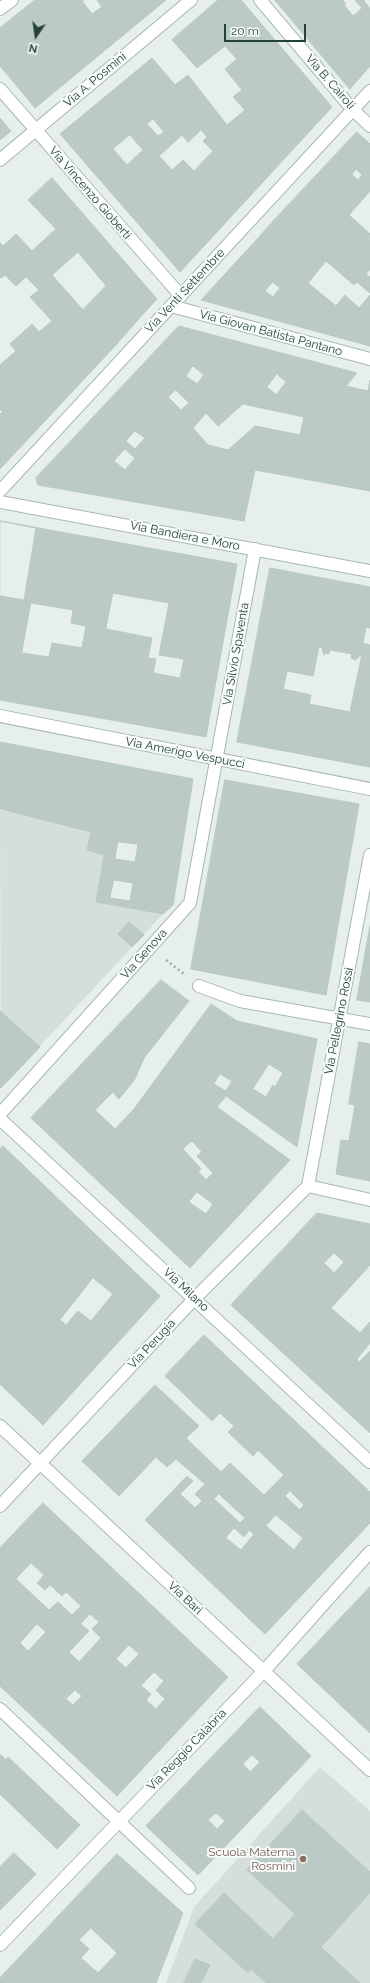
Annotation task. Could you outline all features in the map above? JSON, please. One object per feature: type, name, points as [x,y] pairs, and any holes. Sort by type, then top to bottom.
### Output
[{"type":"street","points":[[0,10],[12,0]]},
{"type":"street","name":"Via A. Posmini","points":[[0,160],[191,0]]},
{"type":"street","name":"Via B. Cairoli","points":[[260,0],[353,110],[370,126]]},
{"type":"street","name":"Via Vincenzo Gioberti","points":[[0,89],[34,131],[180,296]]},
{"type":"street","name":"Via Venti Settembre","points":[[0,491],[370,91]]},
{"type":"street","name":"Via Giovan Batista Pantano","points":[[171,306],[370,359]]},
{"type":"street","name":"Via Bandiera e Moro","points":[[0,502],[370,570]]},
{"type":"street","name":"Via Silvio Spaventa","points":[[217,759],[255,549]]},
{"type":"street","name":"Via Amerigo Vespucci","points":[[0,716],[370,789]]},
{"type":"street","name":"Via Genova","points":[[0,1114],[190,903],[217,759]]},
{"type":"street","name":"Via Pellegrino Rossi","points":[[308,1186],[370,855]]},
{"type":"street","points":[[199,986],[240,1001],[370,1024]]},
{"type":"street","name":"Via Milano","points":[[0,1119],[195,1298],[370,1462]]},
{"type":"street","points":[[308,1186],[370,1200]]},
{"type":"street","name":"Via Perugia","points":[[0,1506],[195,1298],[308,1186]]},
{"type":"street","name":"Via Bari","points":[[0,1426],[370,1770]]},
{"type":"street","name":"Via Reggio Calabria","points":[[0,1945],[264,1671],[370,1552]]},
{"type":"street","points":[[0,1709],[189,1888]]},
{"type":"path","points":[[150,947],[199,986]]},
{"type":"shaded area","points":[[0,810],[91,832],[87,850],[104,855],[96,902],[163,914],[1,1088]]},
{"type":"shaded area","name":"Scuola Materna Rosmini","points":[[320,1767],[370,1811],[370,1983],[166,1983],[194,1907]]},
{"type":"building","points":[[35,0],[84,0],[82,1],[92,14],[102,7],[97,0],[166,0],[35,108],[0,66],[0,28]]},
{"type":"building","points":[[218,0],[241,0],[332,107],[180,272],[60,134],[152,58],[175,85],[188,75],[227,125],[245,110],[233,97],[242,90],[225,69],[237,59],[225,46],[197,68],[172,40]],"holes":[[[153,119],[164,132],[158,136],[147,124]],[[201,130],[207,137],[203,141],[213,151],[194,171],[183,160],[172,170],[159,156],[182,135],[188,142]],[[130,135],[143,150],[127,165],[113,149]]]},
{"type":"building","points":[[275,0],[343,0],[346,4],[344,5],[353,16],[362,8],[355,0],[365,0],[364,1],[370,9],[370,66],[350,89]]},
{"type":"building","points":[[0,118],[11,131],[0,140]]},
{"type":"building","points":[[357,132],[370,144],[370,191],[349,215],[370,234],[370,269],[366,274],[370,277],[370,293],[357,282],[354,285],[326,261],[308,283],[336,306],[345,295],[359,308],[370,295],[370,346],[201,300],[260,236],[307,276],[325,258],[279,215]],"holes":[[[356,169],[362,175],[358,180],[352,175]],[[273,282],[280,288],[273,297],[265,291]]]},
{"type":"building","points":[[52,178],[157,299],[136,322],[78,252],[52,275],[115,346],[0,469],[0,414],[3,412],[0,409],[0,365],[16,351],[10,344],[32,324],[39,332],[52,321],[30,297],[39,290],[26,277],[16,286],[5,275],[1,278],[0,277],[0,243],[3,246],[16,234],[32,251],[56,229],[28,200]]},
{"type":"building","points":[[279,215],[325,258],[307,276],[260,236]]},
{"type":"building","points":[[106,286],[136,322],[115,346],[83,310]]},
{"type":"building","points":[[179,326],[357,373],[346,386],[368,391],[370,380],[370,491],[255,470],[244,521],[38,485],[36,478]],"holes":[[[193,366],[204,375],[197,384],[186,376]],[[277,374],[286,382],[276,395],[267,387]],[[176,390],[189,403],[181,410],[168,397]],[[243,404],[304,417],[300,435],[255,426],[228,450],[208,445],[193,428],[206,413],[218,426]],[[135,431],[145,438],[135,449],[126,441]],[[125,449],[135,458],[125,470],[114,461]]]},
{"type":"building","points":[[0,521],[237,564],[206,737],[0,700]],"holes":[[[113,593],[169,603],[159,655],[184,659],[180,678],[153,673],[156,659],[148,658],[152,638],[106,629]],[[31,603],[73,610],[71,623],[86,626],[82,648],[52,643],[49,657],[22,653]]]},
{"type":"building","points":[[0,521],[36,528],[24,600],[0,596]]},
{"type":"building","points":[[270,568],[370,587],[370,628],[366,627],[363,643],[370,645],[370,767],[237,742]],"holes":[[[319,647],[322,648],[324,655],[326,653],[329,654],[330,650],[352,654],[351,658],[355,660],[362,654],[350,712],[309,704],[311,695],[283,689],[287,671],[313,676]]]},
{"type":"building","points":[[0,742],[193,779],[173,905],[163,914],[96,902],[104,855],[87,850],[91,832],[0,809]],"holes":[[[118,842],[138,844],[135,862],[115,859]],[[114,880],[133,883],[130,901],[110,898]]]},
{"type":"building","points":[[225,780],[359,804],[326,995],[191,969]]},
{"type":"building","points":[[129,922],[144,935],[132,947],[118,934]]},
{"type":"building","points":[[370,926],[370,1002],[357,1000]]},
{"type":"building","points":[[161,980],[189,1001],[144,1058],[135,1079],[119,1099],[113,1092],[95,1110],[115,1129],[134,1109],[211,1004],[237,1021],[317,1039],[297,1147],[226,1096],[217,1107],[290,1160],[190,1268],[31,1118]],"holes":[[[269,1064],[283,1073],[275,1087],[273,1085],[266,1097],[253,1089]],[[220,1074],[232,1081],[226,1091],[214,1084]],[[192,1141],[202,1152],[197,1156],[213,1173],[206,1180],[198,1171],[201,1169],[183,1149]],[[197,1192],[213,1204],[206,1214],[189,1202]]]},
{"type":"building","points":[[0,1011],[40,1047],[1,1088],[0,1087]]},
{"type":"building","points":[[359,1042],[370,1044],[370,1181],[336,1174],[341,1140],[349,1141],[355,1105],[349,1104]]},
{"type":"building","points":[[3,1146],[160,1296],[43,1425],[0,1384],[0,1149]],"holes":[[[93,1278],[113,1294],[91,1321],[78,1311],[66,1325],[60,1320]]]},
{"type":"building","points":[[317,1213],[370,1224],[370,1265],[331,1308],[360,1333],[370,1322],[370,1343],[357,1359],[359,1362],[370,1351],[370,1433],[231,1305]],"holes":[[[334,1253],[344,1262],[334,1273],[324,1263]]]},
{"type":"building","points":[[204,1335],[370,1492],[370,1523],[265,1634],[145,1520],[187,1476],[193,1481],[180,1494],[195,1508],[202,1501],[195,1494],[205,1484],[176,1459],[167,1467],[156,1457],[119,1496],[82,1461],[155,1385],[199,1426],[186,1438],[221,1472],[230,1463],[264,1495],[284,1475],[258,1450],[253,1456],[228,1432],[234,1426],[220,1413],[212,1421],[165,1376]],"holes":[[[290,1491],[304,1505],[300,1510],[285,1496]],[[219,1494],[245,1518],[240,1523],[214,1499]],[[276,1515],[303,1538],[294,1550],[266,1526]],[[234,1528],[244,1537],[249,1530],[254,1534],[241,1550],[226,1538]]]},
{"type":"building","points":[[43,1503],[228,1677],[117,1796],[0,1686],[0,1548]],"holes":[[[31,1563],[44,1575],[37,1583],[45,1590],[50,1585],[62,1596],[66,1592],[81,1606],[72,1615],[58,1602],[49,1610],[16,1579]],[[90,1614],[99,1622],[92,1629],[101,1638],[79,1662],[69,1652],[89,1631],[81,1624]],[[37,1624],[46,1632],[28,1651],[20,1643]],[[129,1645],[139,1654],[126,1668],[116,1659]],[[154,1672],[164,1681],[156,1690],[165,1699],[156,1709],[146,1700],[151,1694],[141,1686]],[[75,1690],[82,1696],[73,1705],[66,1699]]]},
{"type":"building","points":[[370,1587],[370,1733],[297,1664]]},
{"type":"building","points":[[260,1707],[311,1756],[198,1875],[146,1826]],"holes":[[[252,1755],[260,1762],[250,1772],[243,1764]],[[216,1813],[225,1821],[217,1829],[208,1820]]]},
{"type":"building","points":[[0,1754],[6,1760],[8,1757],[80,1825],[57,1849],[0,1794]]},
{"type":"building","points":[[302,1810],[370,1872],[370,1893],[359,1905],[347,1894],[309,1936],[360,1983],[266,1983],[251,1969],[248,1973],[195,1924],[224,1893],[273,1939],[295,1914],[247,1870]]},
{"type":"building","points":[[14,1853],[36,1874],[0,1910],[0,1867]]},
{"type":"building","points":[[117,1854],[183,1913],[156,1983],[0,1983],[0,1978]],"holes":[[[91,1928],[117,1953],[98,1973],[81,1958],[89,1949],[79,1940]]]},
{"type":"building","points":[[347,1894],[359,1905],[321,1947],[309,1936]]},
{"type":"building","points":[[195,1959],[210,1965],[201,1983],[184,1983]]},
{"type":"place","name":"Scuola Materna Rosmini","points":[[303,1859]]}]
